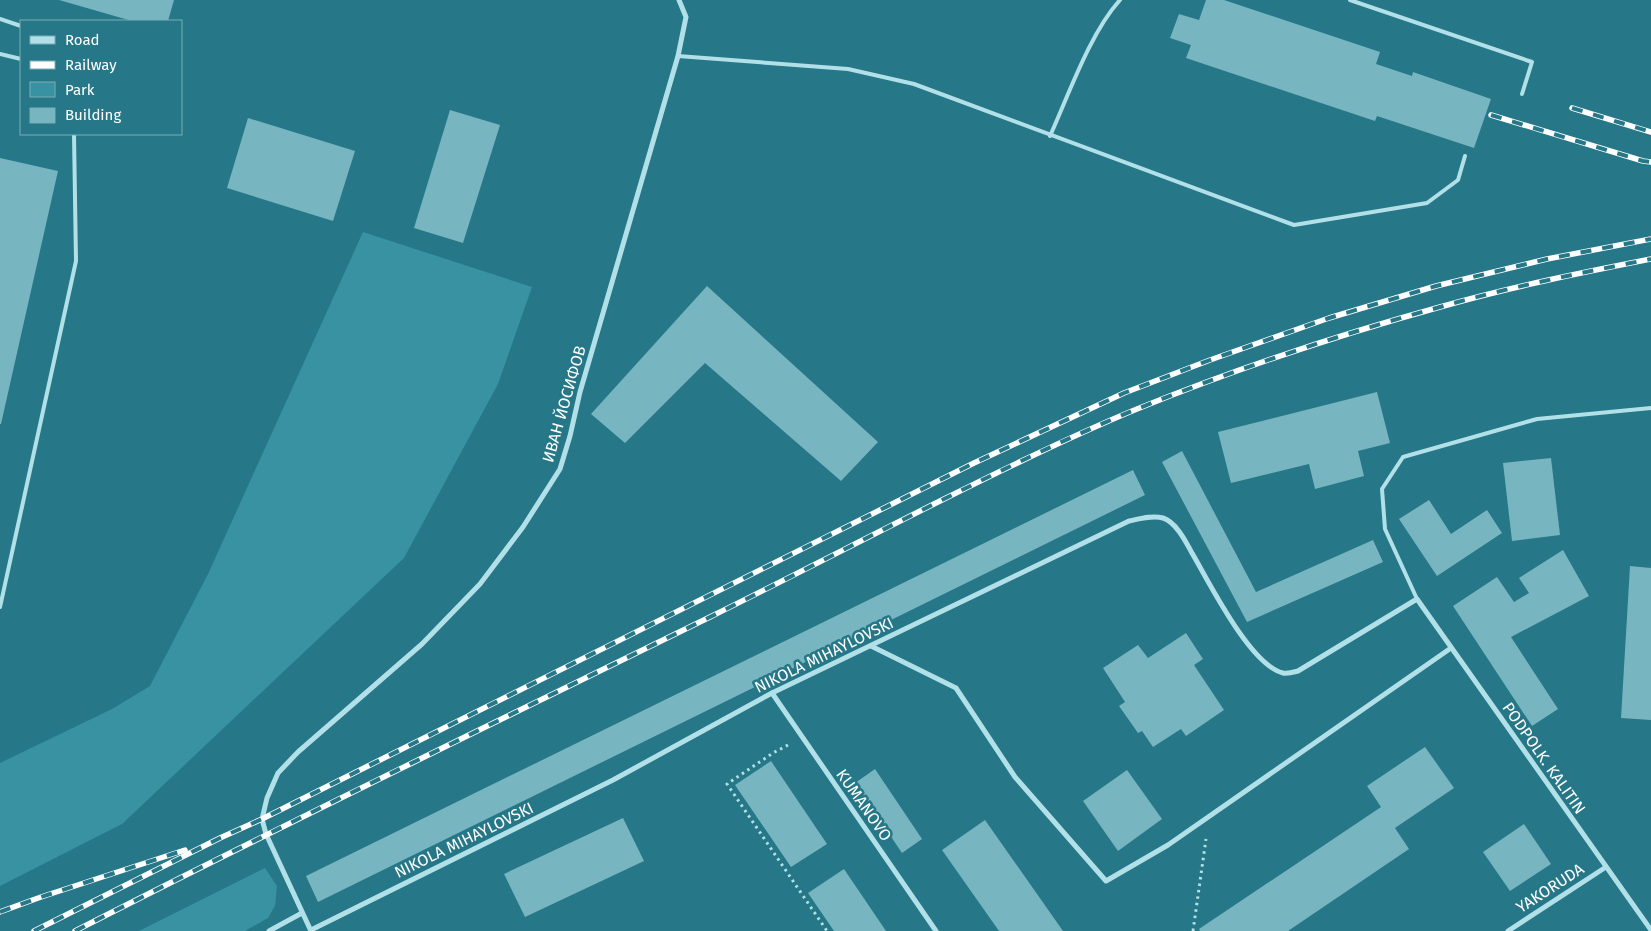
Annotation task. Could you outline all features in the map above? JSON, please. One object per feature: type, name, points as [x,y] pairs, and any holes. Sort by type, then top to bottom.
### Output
[{"type":"street","name":"ИВАН ЙОСИФОВ","points":[[311,931],[266,834],[262,819],[267,798],[278,773],[298,752],[422,644],[480,584],[523,528],[560,469],[678,56],[686,17],[679,0]]},
{"type":"street","name":"NIKOLA MIHAYLOVSKI","points":[[311,931],[612,780],[772,694],[1129,521],[1145,518],[1164,518],[1179,531],[1236,628],[1266,663],[1285,674],[1298,671],[1417,600]]},
{"type":"street","name":"PODPOLK. KALITIN","points":[[1417,600],[1651,930]]},
{"type":"street","points":[[871,646],[956,688],[1015,777],[1106,881],[1168,845],[1451,648]]},
{"type":"street","name":"KUMANOVO","points":[[772,694],[936,931]]},
{"type":"street","name":"YAKORUDA","points":[[1508,931],[1606,867]]},
{"type":"street","points":[[269,931],[302,913]]},
{"type":"lane","points":[[1050,136],[1094,38],[1120,0]]},
{"type":"lane","points":[[1350,0],[1532,62],[1522,94]]},
{"type":"lane","points":[[0,19],[20,26]]},
{"type":"lane","points":[[0,54],[20,59]]},
{"type":"lane","points":[[678,56],[848,69],[914,84],[1294,225],[1427,203],[1458,180],[1465,156]]},
{"type":"lane","points":[[0,607],[76,261],[74,135]]},
{"type":"lane","points":[[1417,600],[1384,529],[1382,489],[1403,457],[1536,419],[1651,408]]},
{"type":"path","points":[[802,737],[773,753],[727,784],[827,931]]},
{"type":"path","points":[[1193,931],[1209,816]]},
{"type":"green space","points":[[363,232],[532,287],[498,384],[404,558],[122,824],[0,886],[0,763],[112,709],[150,686],[208,574]]},
{"type":"green space","points":[[265,868],[277,886],[275,906],[268,918],[245,931],[139,931]]},
{"type":"building","points":[[59,0],[174,0],[168,20],[129,20]]},
{"type":"building","points":[[1206,0],[1224,0],[1380,52],[1376,64],[1412,76],[1413,72],[1491,99],[1474,148],[1377,116],[1375,121],[1186,58],[1191,45],[1170,38],[1179,14],[1199,20]]},
{"type":"building","points":[[450,110],[500,125],[463,243],[414,228]]},
{"type":"building","points":[[248,118],[355,151],[333,221],[227,188]]},
{"type":"building","points":[[0,158],[58,171],[1,424],[0,424]]},
{"type":"building","points":[[707,286],[878,442],[841,481],[705,363],[625,443],[591,414]]},
{"type":"building","points":[[1377,392],[1390,443],[1358,451],[1364,476],[1315,489],[1309,464],[1231,483],[1218,432]]},
{"type":"building","points":[[1182,451],[1256,592],[1373,540],[1383,562],[1247,622],[1162,462]]},
{"type":"building","points":[[1551,458],[1560,535],[1512,541],[1503,463]]},
{"type":"building","points":[[1133,470],[1145,495],[318,902],[306,876]]},
{"type":"building","points":[[1429,500],[1451,534],[1487,510],[1502,533],[1437,576],[1399,519]]},
{"type":"building","points":[[1563,550],[1589,596],[1511,637],[1558,709],[1532,726],[1453,606],[1497,577],[1514,602],[1529,593],[1519,578]]},
{"type":"building","points":[[1630,566],[1651,568],[1651,720],[1621,718]]},
{"type":"building","points":[[1186,633],[1203,659],[1194,665],[1224,710],[1186,736],[1181,729],[1153,747],[1142,731],[1138,733],[1119,706],[1125,702],[1103,668],[1138,645],[1148,658]]},
{"type":"building","points":[[1425,747],[1454,788],[1395,828],[1409,849],[1288,931],[1200,931],[1199,929],[1381,807],[1367,786]]},
{"type":"building","points":[[771,761],[827,844],[791,867],[735,785]]},
{"type":"building","points":[[875,769],[922,839],[902,853],[855,783]]},
{"type":"building","points":[[1127,770],[1162,819],[1118,851],[1083,801]]},
{"type":"building","points":[[623,818],[644,861],[525,917],[504,874]]},
{"type":"building","points":[[985,820],[1063,931],[999,931],[942,850]]},
{"type":"building","points":[[1524,824],[1551,864],[1510,891],[1483,852]]},
{"type":"building","points":[[844,869],[886,931],[834,931],[808,893]]},
{"type":"railway","points":[[1572,108],[1651,132]]},
{"type":"railway","points":[[1491,115],[1651,162]]},
{"type":"railway","points":[[34,931],[974,463],[1124,393],[1329,318],[1436,286],[1547,259],[1651,239]]},
{"type":"railway","points":[[75,931],[312,812],[739,603],[990,476],[1112,419],[1249,367],[1364,329],[1493,293],[1651,259]]},
{"type":"railway","points":[[0,912],[185,850]]}]
